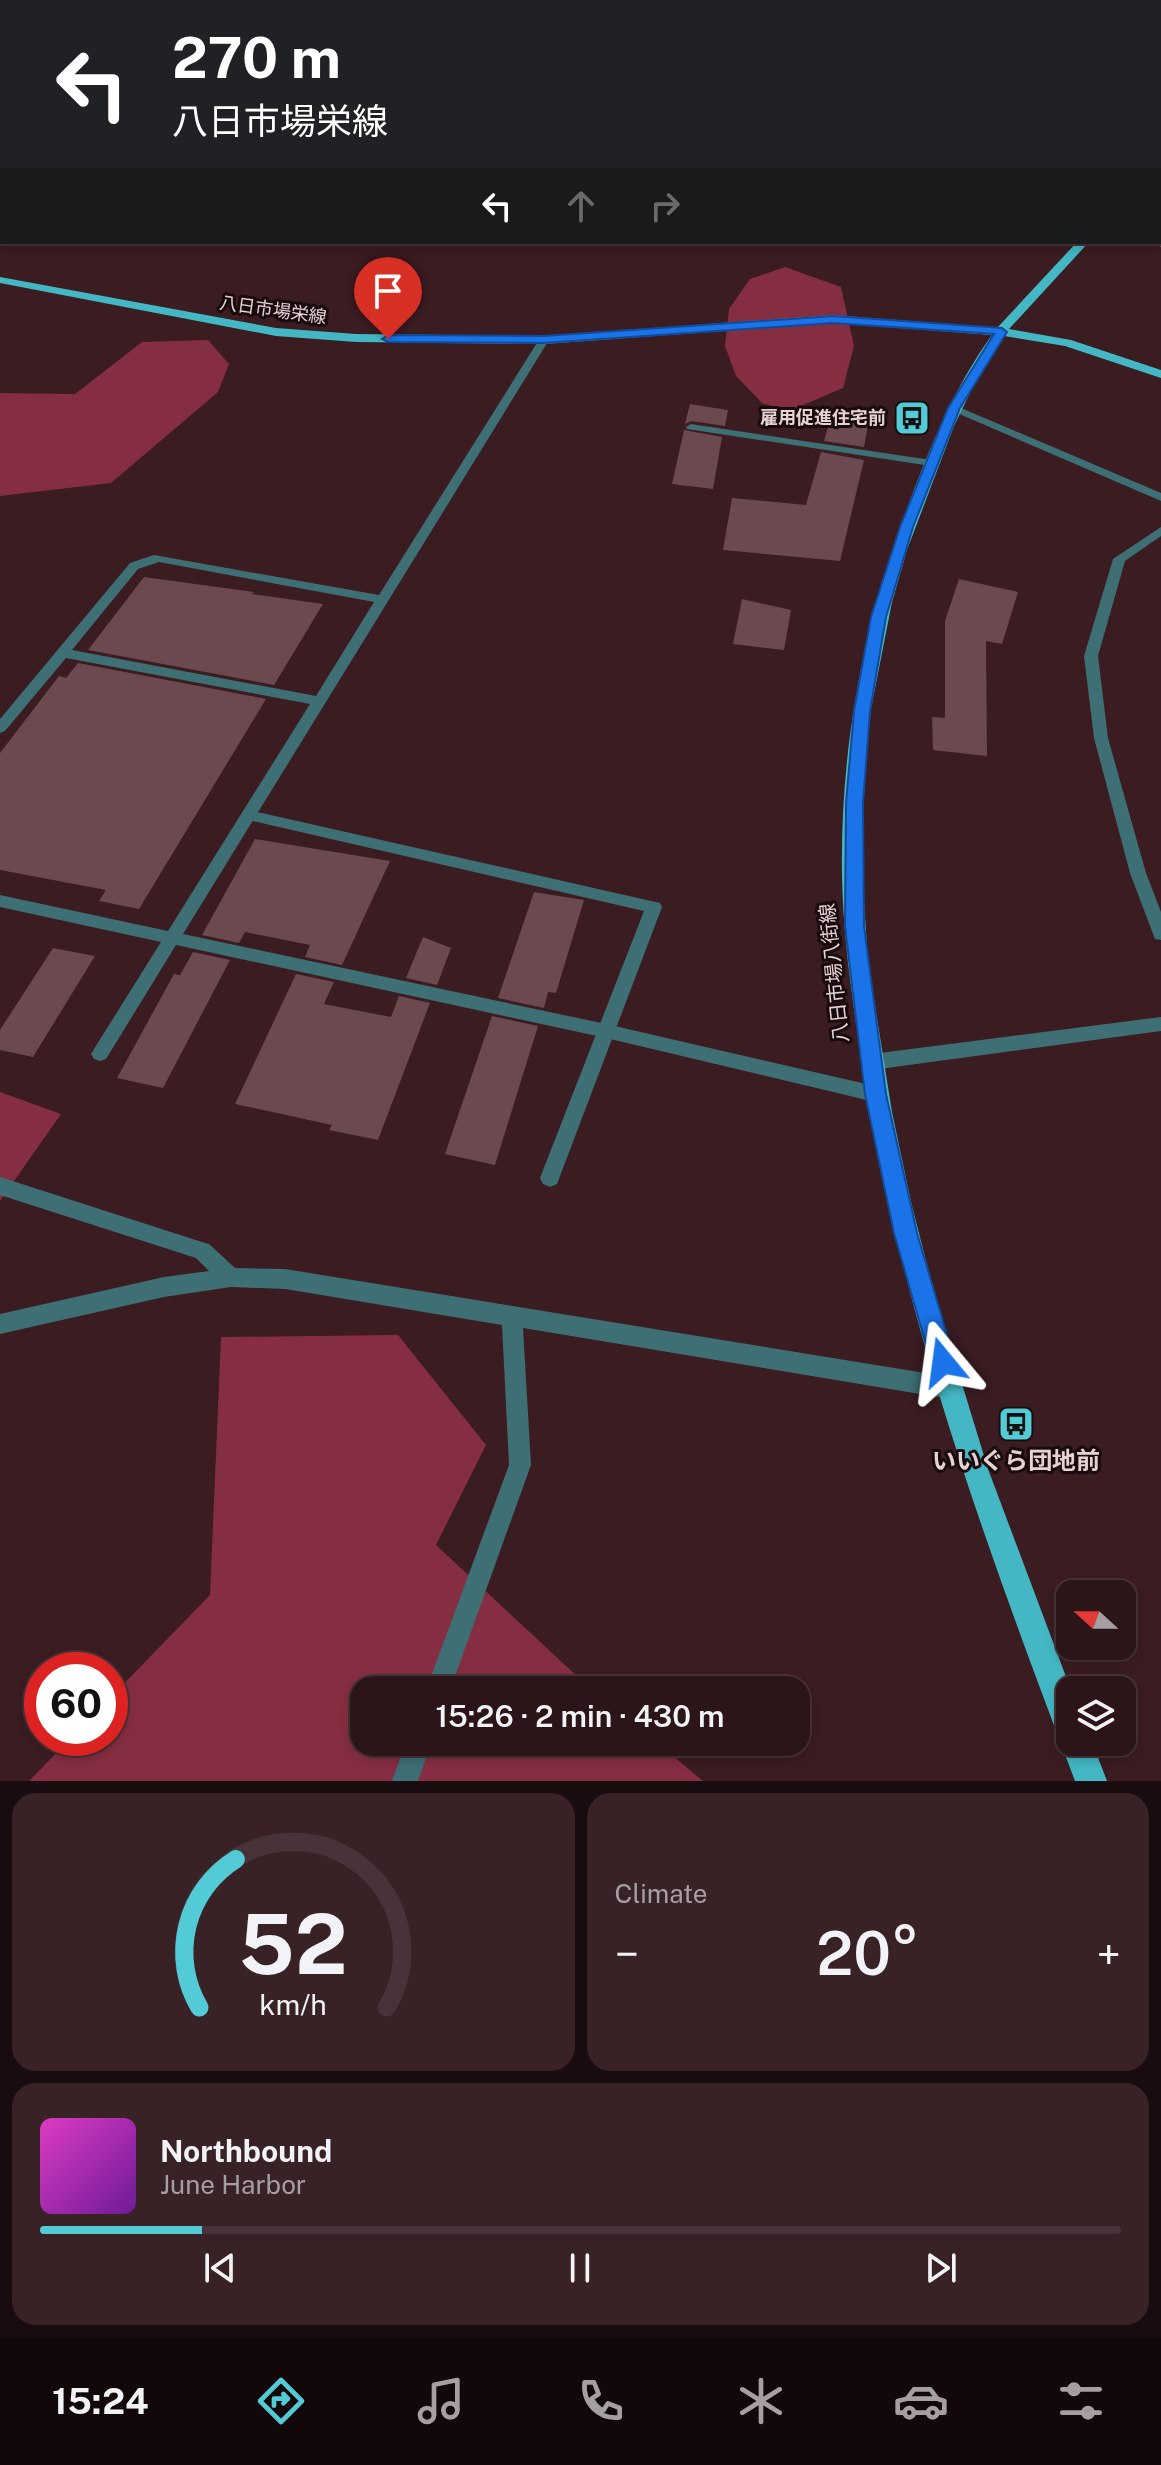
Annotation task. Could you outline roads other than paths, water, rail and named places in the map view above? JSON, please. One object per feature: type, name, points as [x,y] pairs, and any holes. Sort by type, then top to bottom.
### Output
[{"type":"main road","name":"八日市場八街線","points":[[1056,1693],[1018,1597],[950,1388],[905,1233],[875,1094],[854,926],[854,803],[862,711],[878,617],[906,527],[931,463],[954,408],[1002,332],[1040,284],[1081,244]]},
{"type":"main road","name":"八日市場栄線","points":[[4,283],[276,332],[356,338],[544,340],[833,319],[1002,332],[1067,343],[1161,374]]},
{"type":"main road","points":[[1081,1756],[1091,1781]]},
{"type":"street","points":[[100,1054],[544,340]]},
{"type":"street","points":[[954,408],[1161,497]]},
{"type":"street","points":[[691,427],[931,463]]},
{"type":"street","points":[[1161,531],[1119,559],[1091,656],[1101,738],[1138,873],[1161,934]]},
{"type":"street","points":[[0,728],[134,566],[158,558],[383,600]]},
{"type":"street","points":[[64,653],[320,701]]},
{"type":"street","points":[[249,815],[654,907],[550,1178]]},
{"type":"street","points":[[0,901],[606,1031],[875,1094]]},
{"type":"street","points":[[872,1062],[1161,1024]]},
{"type":"street","points":[[0,1186],[202,1251],[231,1277]]},
{"type":"street","points":[[0,1324],[164,1287],[231,1277],[285,1279],[950,1388]]},
{"type":"street","points":[[443,1676],[520,1465],[512,1315]]},
{"type":"street","points":[[405,1781],[414,1756]]},
{"type":"place","name":"雇用促進住宅前","points":[[912,418]]},
{"type":"place","name":"いいぐら団地前","points":[[1016,1424]]}]
